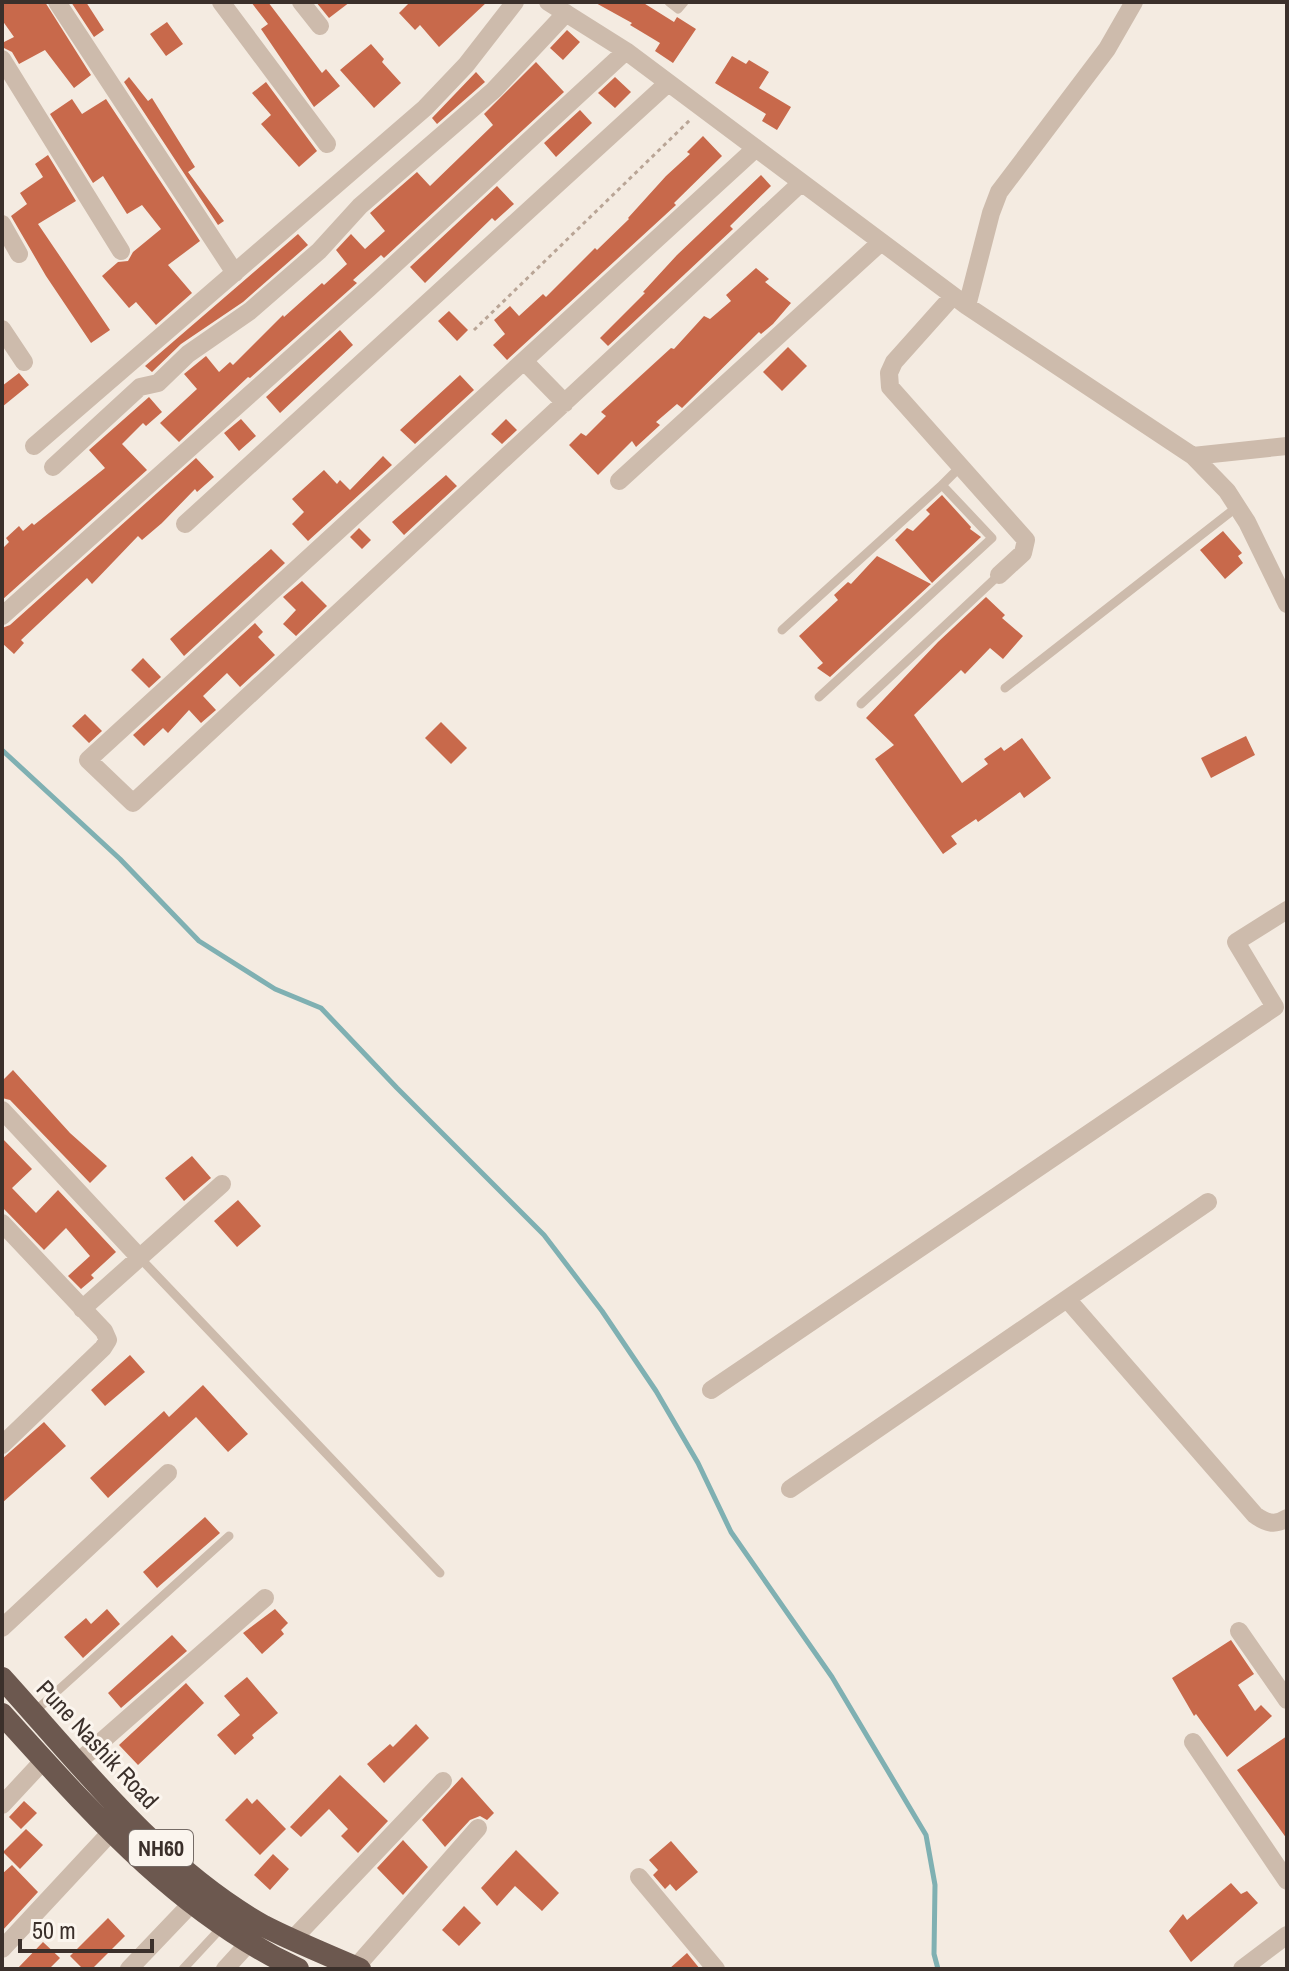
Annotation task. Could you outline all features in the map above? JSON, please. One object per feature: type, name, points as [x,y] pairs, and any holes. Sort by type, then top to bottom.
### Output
[{"type":"highway","name":"Pune Nashik Road","points":[[2,1678],[145,1833],[178,1863],[263,1925],[358,1968]]},
{"type":"highway","name":"Pune Nashik Road","points":[[2,1714],[111,1832],[191,1904],[249,1944],[298,1969]]},
{"type":"street","points":[[57,2],[235,273]]},
{"type":"street","points":[[221,2],[327,144]]},
{"type":"street","points":[[301,2],[320,26]]},
{"type":"street","points":[[34,446],[425,108],[466,65],[515,2]]},
{"type":"street","points":[[548,2],[626,51],[960,301],[1193,456],[1227,491],[1247,522],[1287,604]]},
{"type":"street","points":[[999,575],[1023,553],[1026,540],[899,399],[890,387],[889,373],[894,362],[960,301],[999,192],[1107,49],[1134,2]]},
{"type":"street","points":[[53,467],[140,387],[158,383],[188,354],[250,311],[319,251],[360,206],[494,90],[566,13]]},
{"type":"street","points":[[2,616],[381,277],[626,51]]},
{"type":"street","points":[[2,59],[121,251]]},
{"type":"street","points":[[185,524],[668,83]]},
{"type":"street","points":[[756,148],[88,760],[133,803],[801,183]]},
{"type":"street","points":[[2,224],[19,254]]},
{"type":"street","points":[[619,481],[880,243]]},
{"type":"street","points":[[2,329],[24,362]]},
{"type":"street","points":[[524,361],[565,403]]},
{"type":"street","points":[[1193,456],[1287,446]]},
{"type":"street","points":[[711,1390],[1275,1007],[1236,942],[1287,910]]},
{"type":"street","points":[[2,1110],[140,1258]]},
{"type":"street","points":[[82,1309],[222,1184]]},
{"type":"street","points":[[790,1489],[1208,1202]]},
{"type":"street","points":[[2,1223],[104,1331],[108,1340],[2,1445]]},
{"type":"street","points":[[1067,1299],[1255,1515],[1266,1523],[1280,1523],[1287,1518]]},
{"type":"street","points":[[2,1628],[168,1473]]},
{"type":"street","points":[[78,1762],[265,1598]]},
{"type":"street","points":[[1239,1631],[1287,1700]]},
{"type":"street","points":[[1193,1742],[1287,1881]]},
{"type":"street","points":[[2,1805],[44,1760]]},
{"type":"street","points":[[293,1939],[443,1781]]},
{"type":"street","points":[[358,1968],[478,1828]]},
{"type":"street","points":[[2,1949],[111,1832]]},
{"type":"street","points":[[639,1877],[716,1969]]},
{"type":"street","points":[[129,1969],[191,1904]]},
{"type":"street","points":[[225,1969],[263,1925]]},
{"type":"street","points":[[1242,1969],[1287,1935]]},
{"type":"lane","points":[[669,2],[678,9],[684,2]]},
{"type":"lane","points":[[782,630],[960,467]]},
{"type":"lane","points":[[819,697],[992,538],[943,484]]},
{"type":"lane","points":[[1005,688],[1237,507]]},
{"type":"lane","points":[[861,704],[999,575]]},
{"type":"lane","points":[[140,1258],[440,1573]]},
{"type":"lane","points":[[33,1713],[229,1536]]},
{"type":"lane","points":[[183,1969],[222,1927]]},
{"type":"path","points":[[474,330],[702,108]]},
{"type":"building","points":[[2,2],[45,2],[91,75],[74,88],[45,50],[19,64],[12,52],[2,47],[2,43],[14,37],[2,20]]},
{"type":"building","points":[[71,2],[86,2],[104,30],[94,37]]},
{"type":"building","points":[[251,2],[268,2],[322,73],[326,69],[340,86],[314,107],[261,29],[268,24]]},
{"type":"building","points":[[316,2],[350,2],[329,18]]},
{"type":"building","points":[[410,2],[487,2],[439,47],[420,25],[415,30],[399,13]]},
{"type":"building","points":[[594,2],[642,2],[674,22],[677,17],[696,29],[673,63],[655,51],[660,43]]},
{"type":"building","points":[[167,22],[183,44],[166,56],[150,34]]},
{"type":"building","points":[[567,30],[580,42],[563,60],[550,48]]},
{"type":"building","points":[[371,44],[401,83],[374,108],[340,70]]},
{"type":"building","points":[[732,56],[746,64],[749,60],[769,72],[759,88],[791,107],[777,130],[762,121],[766,114],[715,83]]},
{"type":"building","points":[[536,62],[564,92],[384,258],[381,255],[353,280],[357,283],[248,377],[179,442],[160,423],[197,389],[184,374],[206,356],[219,372],[230,362],[233,365],[283,315],[347,264],[336,250],[351,234],[365,249],[385,231],[370,213],[417,172],[430,186],[493,125],[484,114]]},
{"type":"building","points":[[476,72],[485,82],[437,124],[432,118]]},
{"type":"building","points":[[129,77],[148,101],[152,98],[195,167],[188,172],[224,221],[218,225],[124,82]]},
{"type":"building","points":[[615,77],[631,92],[615,108],[598,93]]},
{"type":"building","points":[[266,82],[317,151],[299,167],[261,124],[271,115],[252,93]]},
{"type":"building","points":[[72,99],[82,114],[106,99],[200,241],[168,265],[192,293],[156,325],[136,302],[129,308],[102,276],[118,262],[128,261],[133,252],[161,229],[142,205],[127,214],[103,176],[93,183],[50,114]]},
{"type":"building","points":[[580,110],[592,123],[556,157],[544,143]]},
{"type":"building","points":[[703,136],[722,156],[674,203],[676,205],[507,360],[493,345],[505,334],[494,320],[510,306],[519,316],[543,294],[546,297],[629,219]]},
{"type":"building","points":[[48,155],[76,201],[38,224],[110,330],[91,343],[11,216],[27,204],[20,193],[43,177],[35,164]]},
{"type":"building","points":[[761,175],[771,186],[730,226],[733,229],[608,346],[600,338],[677,255]]},
{"type":"building","points":[[497,186],[514,204],[495,221],[492,218],[425,283],[410,267]]},
{"type":"building","points":[[298,234],[308,245],[243,302],[181,344],[152,372],[145,366]]},
{"type":"building","points":[[756,268],[769,279],[765,282],[791,303],[773,324],[761,334],[759,332],[682,408],[677,404],[656,422],[660,425],[636,447],[632,441],[598,475],[569,445],[581,433],[586,436],[606,416],[601,412],[671,348],[674,349],[704,316],[710,319],[731,301],[726,295]]},
{"type":"building","points":[[449,311],[468,330],[457,341],[438,321]]},
{"type":"building","points":[[340,330],[353,345],[280,413],[266,397]]},
{"type":"building","points":[[788,347],[807,366],[782,391],[763,372]]},
{"type":"building","points":[[19,373],[29,385],[2,407],[2,386]]},
{"type":"building","points":[[460,375],[474,390],[415,444],[400,430]]},
{"type":"building","points":[[149,397],[162,412],[146,426],[143,423],[122,444],[147,470],[2,600],[2,549],[9,542],[6,538],[19,526],[23,531],[32,523],[34,525],[105,468],[89,450]]},
{"type":"building","points":[[241,419],[256,436],[239,451],[224,433]]},
{"type":"building","points":[[506,419],[517,430],[502,444],[491,434]]},
{"type":"building","points":[[383,456],[392,465],[308,541],[292,524],[304,512],[292,499],[324,470],[337,484],[340,480],[350,490]]},
{"type":"building","points":[[196,458],[214,477],[197,492],[195,489],[142,540],[138,536],[92,584],[87,578],[21,640],[24,643],[14,654],[2,643],[2,628],[10,625]]},
{"type":"building","points":[[446,475],[457,486],[404,535],[392,522]]},
{"type":"building","points":[[942,495],[970,529],[981,537],[932,583],[895,540],[907,528],[913,531],[930,514],[926,510]]},
{"type":"building","points":[[359,528],[371,540],[362,549],[350,537]]},
{"type":"building","points":[[1223,531],[1242,553],[1238,556],[1243,563],[1225,579],[1200,550]]},
{"type":"building","points":[[271,549],[285,563],[184,656],[170,639]]},
{"type":"building","points":[[877,556],[931,584],[830,677],[817,668],[823,663],[799,636],[838,600],[834,595],[848,582],[851,584]]},
{"type":"building","points":[[302,581],[327,606],[296,636],[283,624],[296,610],[283,597]]},
{"type":"building","points":[[986,597],[1005,615],[1002,618],[1023,636],[1003,659],[990,648],[965,674],[961,670],[914,715],[962,783],[988,764],[984,759],[1001,747],[1004,751],[1022,738],[1051,778],[1024,798],[1020,792],[978,822],[976,819],[951,836],[957,844],[943,854],[875,759],[894,745],[866,718]]},
{"type":"building","points":[[255,623],[263,632],[258,637],[275,655],[240,687],[227,673],[203,696],[216,710],[201,723],[189,710],[168,733],[163,728],[144,746],[133,735]]},
{"type":"building","points":[[143,658],[161,677],[149,688],[131,670]]},
{"type":"building","points":[[85,714],[102,731],[89,743],[72,726]]},
{"type":"building","points":[[441,722],[467,748],[451,764],[425,738]]},
{"type":"building","points":[[1246,736],[1255,755],[1211,778],[1201,758]]},
{"type":"building","points":[[13,1070],[70,1133],[107,1166],[90,1183],[10,1100],[2,1098],[2,1081]]},
{"type":"building","points":[[2,1138],[32,1169],[12,1188],[36,1213],[58,1190],[116,1252],[81,1289],[68,1276],[90,1256],[66,1228],[44,1250],[2,1207]]},
{"type":"building","points":[[192,1156],[211,1178],[184,1201],[165,1178]]},
{"type":"building","points":[[238,1200],[261,1226],[237,1247],[214,1221]]},
{"type":"building","points":[[130,1355],[145,1372],[105,1406],[91,1390]]},
{"type":"building","points":[[203,1385],[248,1434],[228,1452],[196,1417],[108,1498],[90,1478],[164,1411],[169,1417]]},
{"type":"building","points":[[44,1422],[66,1446],[2,1503],[2,1459]]},
{"type":"building","points":[[205,1517],[220,1533],[157,1588],[143,1572]]},
{"type":"building","points":[[107,1609],[120,1624],[83,1658],[64,1637],[86,1618],[91,1624]]},
{"type":"building","points":[[275,1609],[288,1623],[281,1630],[284,1634],[262,1654],[243,1633]]},
{"type":"building","points":[[172,1635],[187,1651],[121,1708],[108,1693]]},
{"type":"building","points":[[1231,1640],[1254,1674],[1238,1685],[1255,1711],[1261,1705],[1272,1716],[1227,1757],[1196,1714],[1194,1716],[1172,1678]]},
{"type":"building","points":[[247,1677],[278,1713],[252,1735],[254,1738],[235,1755],[217,1735],[240,1715],[224,1696]]},
{"type":"building","points":[[186,1683],[204,1703],[138,1765],[119,1745]]},
{"type":"building","points":[[416,1724],[429,1738],[384,1783],[367,1764],[390,1744],[393,1747]]},
{"type":"building","points":[[1287,1736],[1287,1839],[1237,1770]]},
{"type":"building","points":[[340,1775],[388,1821],[358,1853],[341,1836],[348,1829],[329,1809],[301,1837],[290,1827]]},
{"type":"building","points":[[462,1777],[494,1813],[487,1820],[480,1816],[470,1820],[445,1847],[422,1820]]},
{"type":"building","points":[[247,1798],[252,1804],[257,1799],[286,1829],[260,1855],[225,1820]]},
{"type":"building","points":[[24,1801],[37,1813],[21,1829],[9,1817]]},
{"type":"building","points":[[26,1829],[43,1845],[20,1869],[3,1852]]},
{"type":"building","points":[[403,1840],[428,1867],[403,1895],[377,1868]]},
{"type":"building","points":[[671,1841],[698,1872],[676,1891],[670,1884],[665,1889],[653,1875],[658,1870],[649,1860]]},
{"type":"building","points":[[516,1850],[559,1893],[542,1911],[515,1886],[497,1906],[481,1888]]},
{"type":"building","points":[[273,1854],[289,1869],[270,1890],[254,1875]]},
{"type":"building","points":[[12,1865],[38,1892],[2,1931],[2,1874]]},
{"type":"building","points":[[1231,1883],[1241,1894],[1247,1891],[1258,1903],[1191,1962],[1169,1931],[1183,1914],[1187,1920]]},
{"type":"building","points":[[464,1906],[481,1923],[459,1946],[442,1930]]},
{"type":"building","points":[[108,1918],[125,1936],[92,1969],[83,1969],[70,1956]]},
{"type":"building","points":[[43,1942],[60,1958],[49,1969],[17,1969]]},
{"type":"building","points":[[687,1953],[700,1969],[669,1969]]},
{"type":"waterway","points":[[2,750],[120,859],[199,941],[275,989],[321,1008],[544,1235],[602,1311],[656,1391],[698,1463],[731,1532],[832,1677],[926,1835],[935,1885],[934,1954],[938,1969]]}]
